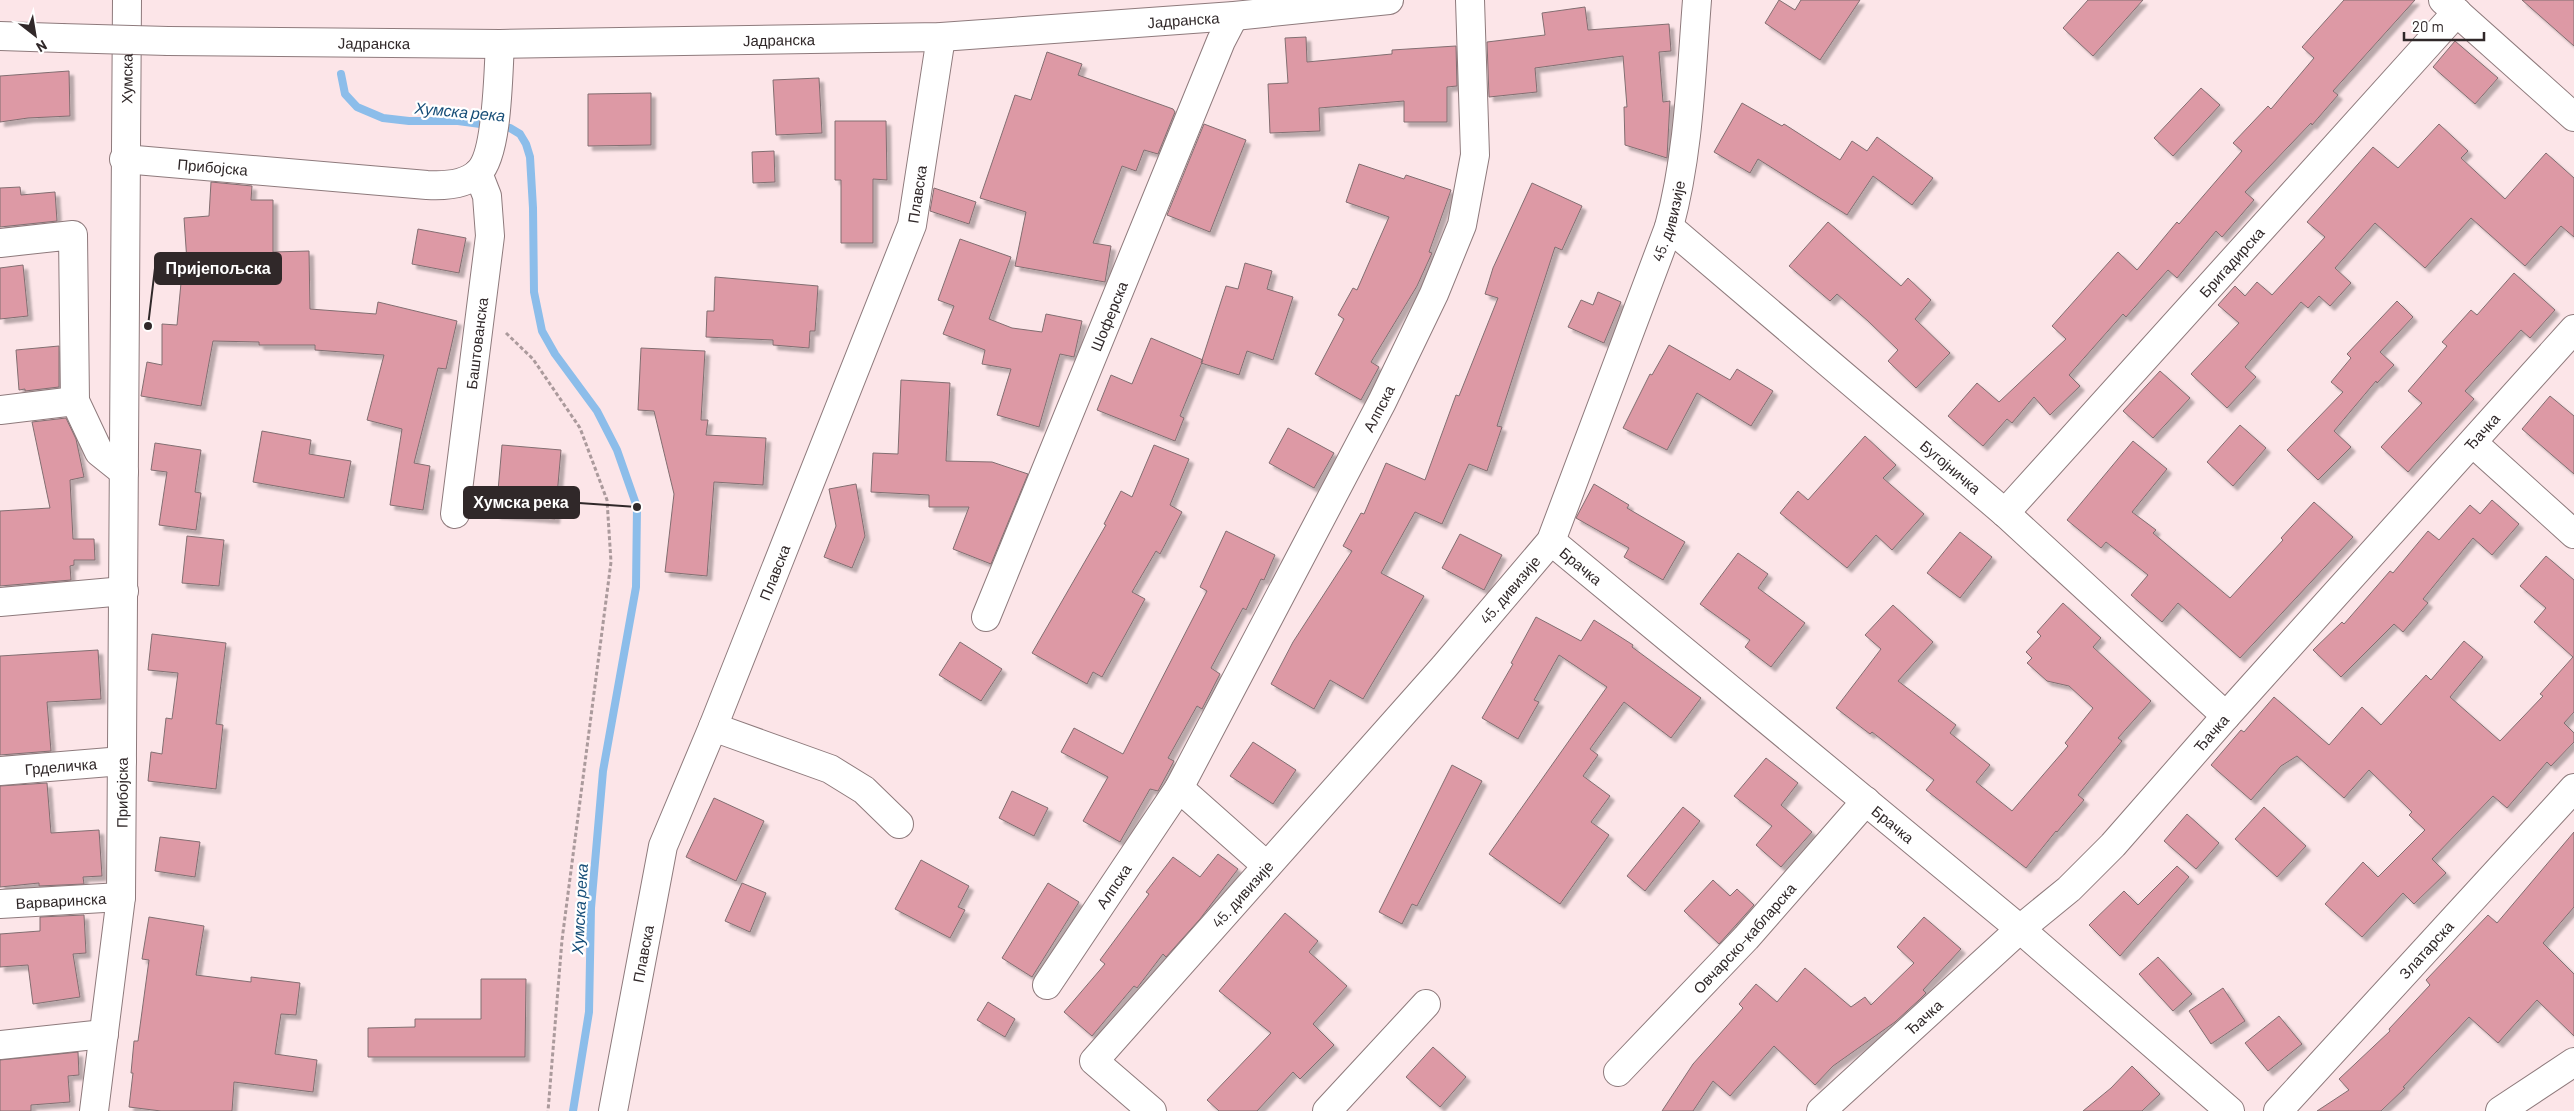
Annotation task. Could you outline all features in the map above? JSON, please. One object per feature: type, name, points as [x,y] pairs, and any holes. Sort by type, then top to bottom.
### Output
[{"type":"street","name":"Хумска","points":[[124,159],[127,0]]},
{"type":"street","name":"Јадранска","points":[[0,36],[168,41],[500,44],[941,37],[1234,16],[1389,0]]},
{"type":"street","name":"Алпска","points":[[1047,985],[1180,788],[1382,402],[1434,294],[1462,225],[1476,155],[1470,0]]},
{"type":"street","name":"45. дивизије","points":[[1152,1111],[1094,1061],[1444,667],[1551,540],[1669,228],[1680,187],[1685,149],[1697,0]]},
{"type":"street","points":[[2450,6],[2574,117]]},
{"type":"street","name":"Бригадирска","points":[[2005,512],[2450,6]]},
{"type":"street","name":"Шоферска","points":[[986,617],[1221,41],[1234,16]]},
{"type":"street","name":"Плавска","points":[[613,1111],[663,846],[713,727],[912,224],[941,37]]},
{"type":"street","points":[[478,173],[486,162],[492,145],[500,44]]},
{"type":"street","name":"Прибојска","points":[[94,1111],[121,896],[124,591],[124,159],[441,186],[468,180],[478,173]]},
{"type":"street","name":"Баштованска","points":[[455,514],[490,236],[488,196],[478,173]]},
{"type":"street","name":"Бугојничка","points":[[1669,228],[2005,512],[2226,716]]},
{"type":"street","points":[[0,243],[73,235],[75,401],[100,452],[124,472]]},
{"type":"street","name":"Ђачка","points":[[1821,1111],[2020,930],[2069,889],[2113,845],[2226,716],[2574,329]]},
{"type":"street","points":[[0,410],[75,401]]},
{"type":"street","points":[[2473,442],[2574,534]]},
{"type":"street","name":"Брачка","points":[[1551,540],[2020,930],[2230,1111]]},
{"type":"street","points":[[0,602],[124,591]]},
{"type":"street","points":[[713,727],[830,769],[864,790],[899,824]]},
{"type":"street","name":"Грделичка","points":[[0,770],[122,761]]},
{"type":"street","points":[[1180,788],[1267,866]]},
{"type":"street","name":"Златарска","points":[[2278,1111],[2574,788]]},
{"type":"street","name":"Овчарско-кабларска","points":[[1618,1072],[1746,938],[1866,802]]},
{"type":"street","name":"Варваринска","points":[[0,904],[121,896]]},
{"type":"street","points":[[1327,1111],[1426,1004]]},
{"type":"street","points":[[0,1045],[104,1034]]},
{"type":"street","points":[[2500,1111],[2574,1062]]},
{"type":"path","points":[[480,312],[532,359],[580,428],[607,500],[611,562],[562,940],[548,1111]]},
{"type":"building","points":[[1779,0],[1795,10],[1801,0],[1860,0],[1820,60],[1765,23]]},
{"type":"building","points":[[2088,0],[2143,0],[2093,56],[2063,28]]},
{"type":"building","points":[[2344,0],[2415,0],[2333,91],[2338,95],[2312,125],[2311,123],[2245,192],[2254,200],[2222,237],[2216,231],[2177,278],[2168,270],[2126,317],[2123,314],[2069,375],[2080,386],[2050,415],[2034,397],[2012,423],[2007,419],[1983,446],[1948,416],[1977,383],[1999,402],[2066,339],[2052,326],[2118,252],[2137,270],[2177,222],[2179,224],[2242,151],[2233,143],[2268,106],[2271,109],[2314,58],[2302,47]]},
{"type":"building","points":[[2522,0],[2574,0],[2574,46]]},
{"type":"building","points":[[1585,7],[1588,30],[1669,24],[1671,51],[1659,52],[1663,102],[1670,101],[1667,158],[1625,145],[1624,107],[1627,107],[1623,56],[1535,68],[1537,92],[1489,97],[1487,42],[1545,35],[1542,13]]},
{"type":"building","points":[[1306,37],[1307,62],[1392,54],[1392,50],[1456,46],[1457,86],[1447,87],[1447,122],[1404,122],[1404,101],[1319,108],[1320,131],[1270,133],[1268,84],[1288,83],[1285,38]]},
{"type":"building","points":[[2455,41],[2498,78],[2475,104],[2433,67]]},
{"type":"building","points":[[1047,52],[1082,64],[1078,75],[1173,109],[1175,112],[1158,154],[1144,150],[1136,171],[1122,166],[1093,243],[1111,246],[1105,282],[1015,266],[1026,212],[980,198],[1015,95],[1031,100]]},
{"type":"building","points":[[69,71],[70,116],[28,118],[0,122],[0,76]]},
{"type":"building","points":[[819,78],[822,133],[776,135],[773,80]]},
{"type":"building","points":[[2201,88],[2220,105],[2173,156],[2154,138]]},
{"type":"building","points":[[651,93],[651,145],[588,146],[588,94]]},
{"type":"building","points":[[1742,103],[1782,126],[1784,124],[1840,160],[1852,141],[1867,151],[1877,137],[1933,178],[1912,205],[1873,176],[1847,215],[1758,159],[1750,173],[1714,152]]},
{"type":"building","points":[[835,121],[886,121],[887,180],[873,179],[873,243],[841,243],[841,180],[835,180]]},
{"type":"building","points":[[1204,124],[1246,140],[1210,232],[1167,215]]},
{"type":"building","points":[[2439,124],[2468,151],[2461,158],[2505,199],[2546,153],[2574,178],[2574,237],[2561,226],[2525,266],[2471,218],[2425,268],[2375,223],[2335,268],[2351,283],[2330,306],[2319,296],[2308,308],[2301,302],[2245,367],[2256,377],[2227,408],[2191,374],[2239,323],[2218,305],[2235,286],[2245,296],[2257,282],[2272,295],[2325,237],[2307,222],[2373,147],[2398,168]]},
{"type":"building","points":[[774,151],[775,182],[753,183],[752,152]]},
{"type":"building","points":[[1359,164],[1404,179],[1406,175],[1451,190],[1429,252],[1432,253],[1417,286],[1371,362],[1379,367],[1361,400],[1315,374],[1344,319],[1338,315],[1353,288],[1357,290],[1389,217],[1346,202]]},
{"type":"building","points":[[211,182],[252,186],[251,200],[273,200],[273,252],[309,251],[310,309],[376,314],[378,302],[457,321],[446,369],[438,368],[414,463],[430,466],[423,510],[390,505],[402,429],[367,420],[384,355],[315,350],[315,345],[259,345],[259,342],[213,341],[201,406],[141,396],[147,362],[162,365],[162,324],[177,325],[183,262],[187,262],[184,218],[209,216]]},
{"type":"building","points":[[1532,183],[1582,206],[1562,250],[1555,247],[1497,426],[1502,427],[1487,471],[1469,464],[1442,524],[1415,512],[1381,573],[1424,596],[1363,699],[1330,680],[1314,709],[1271,684],[1293,642],[1352,551],[1343,546],[1361,513],[1364,514],[1386,463],[1425,480],[1456,395],[1459,396],[1498,298],[1485,294],[1493,268]]},
{"type":"building","points":[[20,187],[21,195],[55,192],[57,221],[0,227],[0,188]]},
{"type":"building","points":[[934,188],[976,202],[969,224],[930,211]]},
{"type":"building","points":[[1828,222],[1901,286],[1908,278],[1931,300],[1915,319],[1950,353],[1916,388],[1888,361],[1898,350],[1868,321],[1837,294],[1830,301],[1789,266]]},
{"type":"building","points":[[418,229],[466,238],[459,273],[412,264]]},
{"type":"building","points":[[960,239],[1011,257],[989,319],[1012,328],[1042,332],[1046,314],[1082,321],[1074,357],[1060,354],[1039,427],[997,415],[1011,369],[982,364],[985,350],[943,334],[954,306],[938,300]]},
{"type":"building","points":[[1245,263],[1272,271],[1267,289],[1293,297],[1273,360],[1247,351],[1239,375],[1201,363],[1226,286],[1238,289]]},
{"type":"building","points":[[23,265],[28,316],[0,319],[0,268]]},
{"type":"building","points":[[2514,273],[2555,310],[2530,338],[2521,330],[2465,391],[2474,399],[2408,472],[2381,447],[2422,403],[2408,391],[2447,346],[2442,342],[2471,310],[2477,315]]},
{"type":"building","points":[[715,277],[818,286],[815,331],[810,331],[809,348],[773,345],[773,340],[706,337],[707,311],[714,311]]},
{"type":"building","points":[[1598,292],[1621,302],[1604,343],[1568,327],[1581,300],[1593,305]]},
{"type":"building","points":[[2397,301],[2413,317],[2380,352],[2394,365],[2377,383],[2376,381],[2334,431],[2351,447],[2318,480],[2287,450],[2343,392],[2331,382],[2351,358],[2347,354]]},
{"type":"building","points":[[1151,338],[1203,360],[1180,416],[1184,418],[1175,441],[1097,410],[1111,375],[1132,384]]},
{"type":"building","points":[[1669,345],[1730,380],[1737,369],[1773,391],[1751,426],[1697,393],[1667,450],[1623,428],[1650,374],[1652,375]]},
{"type":"building","points":[[59,346],[59,387],[19,390],[16,350]]},
{"type":"building","points":[[641,348],[705,351],[701,420],[708,420],[706,435],[766,438],[763,485],[714,482],[707,576],[665,572],[674,494],[654,411],[638,410]]},
{"type":"building","points":[[2160,371],[2190,398],[2153,438],[2123,411]]},
{"type":"building","points":[[901,380],[950,383],[946,461],[992,462],[1028,474],[991,564],[953,549],[969,507],[929,507],[929,495],[871,492],[873,453],[898,454]]},
{"type":"building","points":[[2550,396],[2574,416],[2574,474],[2522,429]]},
{"type":"building","points":[[66,418],[76,439],[84,477],[70,480],[73,539],[94,539],[95,560],[74,560],[74,565],[70,566],[71,580],[0,586],[0,511],[50,508],[32,422]]},
{"type":"building","points":[[2240,425],[2266,448],[2233,486],[2207,462]]},
{"type":"building","points":[[1288,428],[1334,453],[1314,488],[1269,463]]},
{"type":"building","points":[[262,431],[311,440],[309,454],[351,461],[344,498],[253,482]]},
{"type":"building","points":[[1865,436],[1896,465],[1883,478],[1924,514],[1892,550],[1876,535],[1847,568],[1780,513],[1798,491],[1808,500]]},
{"type":"building","points":[[2133,441],[2167,469],[2132,512],[2156,530],[2153,533],[2230,598],[2283,540],[2281,538],[2314,502],[2353,537],[2240,658],[2178,603],[2162,622],[2131,595],[2148,575],[2106,542],[2101,548],[2067,520]]},
{"type":"building","points":[[155,443],[201,450],[195,492],[201,493],[196,530],[159,525],[167,472],[151,470]]},
{"type":"building","points":[[502,445],[561,450],[555,519],[496,514]]},
{"type":"building","points":[[1154,445],[1189,459],[1170,505],[1182,512],[1160,554],[1156,551],[1132,592],[1145,599],[1102,677],[1093,672],[1087,684],[1032,653],[1106,525],[1104,524],[1121,491],[1132,497]]},
{"type":"building","points":[[856,484],[865,536],[852,568],[824,557],[836,526],[829,489]]},
{"type":"building","points":[[1594,484],[1629,505],[1627,508],[1685,542],[1663,580],[1624,557],[1629,548],[1576,518]]},
{"type":"building","points":[[2492,500],[2519,524],[2492,555],[2473,538],[2423,599],[2428,603],[2403,632],[2394,624],[2341,677],[2313,650],[2342,622],[2344,624],[2390,571],[2393,573],[2428,531],[2439,540],[2470,505],[2480,514]]},
{"type":"building","points":[[1226,531],[1275,555],[1264,580],[1261,579],[1246,610],[1243,608],[1211,668],[1220,674],[1202,709],[1197,706],[1168,758],[1174,761],[1158,791],[1150,789],[1120,842],[1083,821],[1108,777],[1061,752],[1074,728],[1123,754],[1207,591],[1200,587]]},
{"type":"building","points":[[1960,532],[1992,557],[1960,598],[1927,573]]},
{"type":"building","points":[[1460,534],[1502,555],[1484,590],[1442,568]]},
{"type":"building","points":[[187,536],[224,540],[219,586],[182,583]]},
{"type":"building","points":[[1738,553],[1768,574],[1758,588],[1805,623],[1771,667],[1745,647],[1750,640],[1700,604]]},
{"type":"building","points":[[2546,556],[2574,580],[2574,712],[2564,723],[2574,733],[2574,742],[2551,766],[2547,762],[2507,808],[2493,796],[2432,859],[2446,873],[2414,904],[2403,893],[2362,937],[2325,904],[2363,862],[2378,877],[2425,830],[2409,815],[2412,812],[2369,770],[2344,798],[2297,756],[2281,766],[2251,800],[2211,765],[2241,730],[2244,732],[2274,697],[2329,745],[2362,707],[2381,725],[2426,675],[2431,680],[2464,641],[2483,657],[2450,697],[2500,741],[2543,696],[2540,694],[2573,657],[2534,622],[2546,608],[2520,586]]},
{"type":"building","points":[[2063,603],[2101,638],[2093,647],[2151,701],[2118,738],[2122,741],[2078,795],[2084,800],[2026,868],[1926,790],[1934,780],[1872,732],[1870,734],[1836,708],[1881,649],[1865,635],[1893,605],[1933,642],[1898,681],[1956,725],[1950,733],[1990,765],[1976,782],[2012,811],[2068,746],[2065,743],[2093,708],[2069,686],[2047,681],[2027,663],[2032,658],[2026,652],[2041,636],[2037,632]]},
{"type":"building","points":[[1536,617],[1581,641],[1594,620],[1633,645],[1632,647],[1701,698],[1671,738],[1624,702],[1590,749],[1598,755],[1583,776],[1610,796],[1591,822],[1609,835],[1560,904],[1489,854],[1607,687],[1559,655],[1534,700],[1539,702],[1518,739],[1482,718],[1513,664],[1511,663]]},
{"type":"building","points":[[152,634],[226,643],[216,724],[223,725],[216,789],[148,781],[151,752],[162,754],[166,718],[172,719],[178,673],[148,670]]},
{"type":"building","points":[[960,642],[1002,669],[981,701],[939,675]]},
{"type":"building","points":[[98,650],[101,699],[47,702],[51,751],[0,755],[0,656]]},
{"type":"building","points":[[1253,742],[1296,770],[1273,804],[1230,776]]},
{"type":"building","points":[[1766,758],[1798,783],[1781,805],[1812,832],[1781,867],[1756,845],[1772,826],[1734,796]]},
{"type":"building","points":[[1452,765],[1482,781],[1417,906],[1412,904],[1402,924],[1379,912]]},
{"type":"building","points":[[47,783],[51,833],[99,830],[102,876],[83,877],[84,884],[39,886],[39,883],[0,887],[0,786]]},
{"type":"building","points":[[1012,791],[1048,808],[1034,836],[999,818]]},
{"type":"building","points":[[714,798],[764,821],[736,881],[686,857]]},
{"type":"building","points":[[1683,807],[1700,821],[1645,891],[1627,876]]},
{"type":"building","points":[[2264,807],[2306,846],[2277,877],[2235,839]]},
{"type":"building","points":[[2187,814],[2219,843],[2196,869],[2164,841]]},
{"type":"building","points":[[2574,832],[2574,907],[2543,943],[2574,974],[2574,1036],[2537,1000],[2498,1043],[2469,1017],[2403,1087],[2405,1088],[2381,1111],[2317,1111],[2349,1090],[2339,1079],[2390,1031],[2389,1029],[2430,985],[2426,980],[2488,915],[2497,923]]},
{"type":"building","points":[[160,837],[200,842],[195,877],[155,871]]},
{"type":"building","points":[[1218,854],[1238,869],[1200,919],[1166,957],[1163,954],[1137,988],[1134,986],[1092,1036],[1064,1012],[1105,964],[1100,960],[1149,894],[1146,892],[1173,857],[1200,877]]},
{"type":"building","points":[[921,860],[969,886],[958,907],[965,910],[950,938],[895,909]]},
{"type":"building","points":[[2177,866],[2189,877],[2120,956],[2089,925],[2124,891],[2138,905]]},
{"type":"building","points":[[1713,880],[1730,896],[1737,889],[1754,905],[1719,944],[1684,911]]},
{"type":"building","points":[[742,883],[766,893],[750,932],[725,921]]},
{"type":"building","points":[[1048,883],[1079,902],[1032,977],[1002,958]]},
{"type":"building","points":[[1285,913],[1318,941],[1309,952],[1347,986],[1313,1024],[1334,1045],[1300,1079],[1293,1072],[1257,1111],[1219,1111],[1207,1100],[1271,1033],[1219,991]]},
{"type":"building","points":[[84,915],[86,953],[73,954],[80,997],[33,1004],[28,965],[0,967],[0,934],[40,931],[40,917]]},
{"type":"building","points":[[149,917],[204,926],[196,975],[251,982],[251,977],[300,983],[296,1015],[281,1014],[275,1054],[317,1060],[313,1092],[234,1082],[232,1111],[161,1111],[129,1107],[134,1041],[138,1041],[149,960],[142,959]]},
{"type":"building","points":[[1924,917],[1961,949],[1923,990],[1926,993],[1919,1000],[1895,1022],[1833,1066],[1815,1085],[1774,1046],[1730,1096],[1713,1081],[1693,1111],[1662,1111],[1693,1064],[1743,1008],[1739,1004],[1756,984],[1777,1002],[1805,968],[1851,1007],[1865,997],[1871,1005],[1914,963],[1897,947]]},
{"type":"building","points":[[2158,957],[2192,994],[2173,1011],[2139,974]]},
{"type":"building","points":[[481,979],[526,979],[525,1057],[368,1057],[368,1028],[415,1027],[415,1019],[481,1019]]},
{"type":"building","points":[[2223,988],[2245,1021],[2211,1044],[2189,1011]]},
{"type":"building","points":[[988,1002],[1015,1019],[1005,1037],[977,1020]]},
{"type":"building","points":[[2279,1016],[2302,1044],[2268,1071],[2245,1043]]},
{"type":"building","points":[[1433,1047],[1466,1077],[1440,1107],[1406,1077]]},
{"type":"building","points":[[78,1052],[79,1075],[68,1076],[70,1102],[31,1105],[31,1111],[0,1111],[0,1060]]},
{"type":"building","points":[[2132,1066],[2160,1094],[2142,1111],[2083,1111],[2111,1088]]},
{"type":"waterway","name":"Хумска река","points":[[341,74],[345,94],[357,107],[383,118],[409,121],[458,121],[510,128],[520,134],[526,144],[530,157],[534,292],[542,331],[555,354],[597,411],[617,450],[637,507],[636,587],[603,771],[591,908],[589,1012],[573,1111]]},
{"type":"place","name":"Пријепољска","points":[[148,326]]},
{"type":"place","name":"Хумска река","points":[[637,507]]}]
